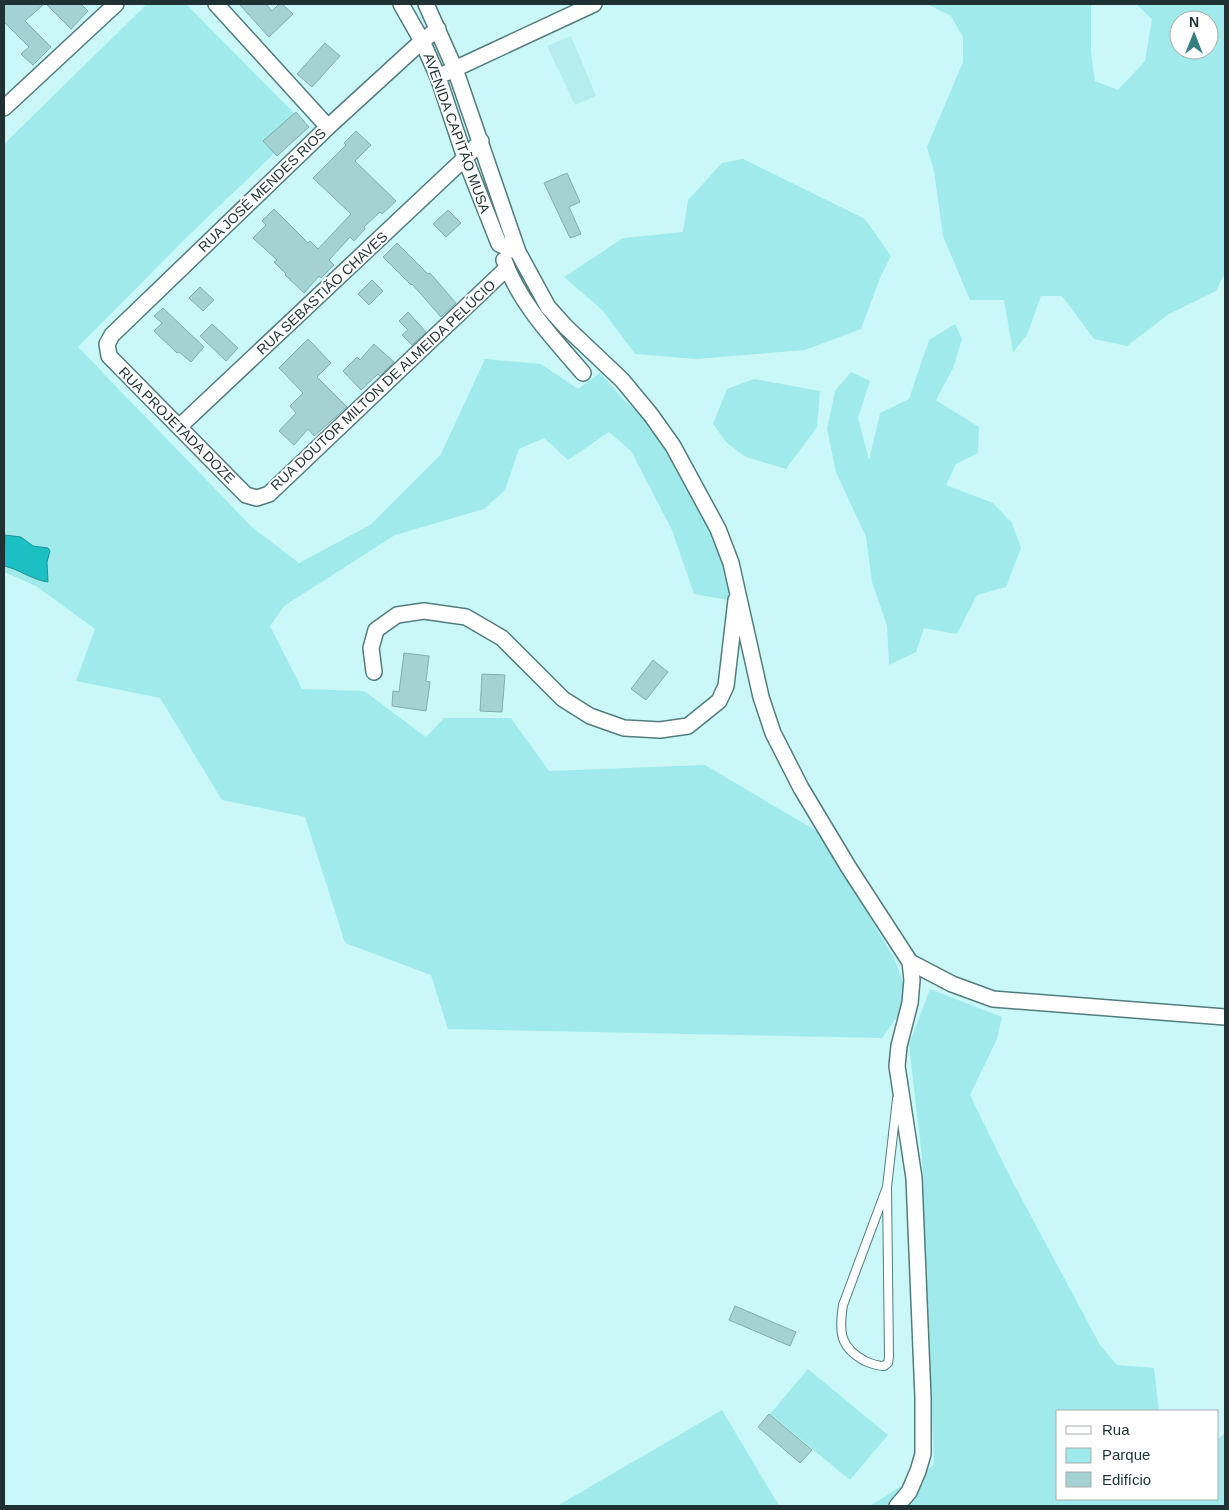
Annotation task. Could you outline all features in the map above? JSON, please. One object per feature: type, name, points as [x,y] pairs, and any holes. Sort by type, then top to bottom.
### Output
[{"type":"street","points":[[4,108],[116,4]]},
{"type":"street","points":[[216,4],[328,127]]},
{"type":"street","name":"AVENIDA CAPITÃO MUSA","points":[[401,4],[422,41],[438,77],[465,158],[507,268],[524,301],[542,326],[583,373]]},
{"type":"street","name":"AVENIDA CAPITÃO MUSA","points":[[426,4],[455,69],[518,252],[548,307],[566,327],[622,380],[652,415],[673,446],[718,529],[731,563],[761,697],[773,733],[801,788],[849,868],[910,962]]},
{"type":"street","points":[[438,77],[594,4]]},
{"type":"street","name":"RUA JOSÉ MENDES RIOS","points":[[107,344],[112,335],[328,127],[422,41],[438,29]]},
{"type":"street","name":"RUA SEBASTIÃO CHAVES","points":[[179,428],[481,141]]},
{"type":"street","points":[[499,244],[518,252]]},
{"type":"street","name":"RUA DOUTOR MILTON DE ALMEIDA PELÚCIO","points":[[257,498],[269,494],[507,268]]},
{"type":"street","name":"RUA PROJETADA DOZE","points":[[107,344],[109,356],[179,428],[246,495],[257,498]]},
{"type":"street","points":[[374,672],[371,648],[376,630],[397,615],[424,611],[466,617],[502,638],[563,699],[590,716],[624,728],[660,730],[688,726],[719,702],[726,686],[738,592]]},
{"type":"street","points":[[910,962],[952,984],[993,999],[1225,1017]]},
{"type":"street","points":[[897,1506],[909,1492],[923,1454],[923,1398],[914,1178],[898,1083],[897,1066],[899,1046],[910,1003],[912,980],[910,962]]},
{"type":"lane","points":[[887,1187],[844,1305],[840,1322],[842,1338],[846,1346],[854,1355],[877,1366],[884,1366],[888,1363],[889,1357],[887,1187],[898,1083]]},
{"type":"shaded area","points":[[571,36],[596,96],[575,105],[547,46]]},
{"type":"shaded area","points":[[5,535],[21,537],[33,546],[48,548],[50,551],[47,562],[48,582],[4,566]]},
{"type":"green space","points":[[147,4],[186,4],[305,124],[188,236],[78,347],[253,528],[299,563],[370,525],[441,454],[485,359],[541,364],[578,389],[600,373],[625,401],[651,422],[709,519],[730,568],[728,600],[694,594],[672,530],[631,451],[609,432],[568,460],[544,438],[519,449],[505,490],[484,509],[395,535],[284,606],[270,626],[302,689],[364,691],[426,737],[444,718],[511,718],[549,771],[705,765],[820,833],[894,958],[903,981],[903,997],[898,1016],[882,1038],[448,1029],[431,975],[345,943],[305,817],[222,800],[160,698],[76,681],[95,629],[36,586],[4,572],[4,144]]},
{"type":"green space","points":[[917,4],[1091,4],[1091,52],[1095,81],[1118,90],[1145,61],[1152,19],[1136,4],[1225,4],[1225,273],[1216,291],[1169,314],[1127,346],[1094,339],[1062,296],[1041,296],[1027,335],[1013,352],[1004,300],[970,300],[943,236],[934,171],[927,147],[963,62],[963,37],[951,16],[929,5]]},
{"type":"green space","points":[[743,159],[865,219],[891,256],[880,278],[861,329],[805,350],[696,359],[635,354],[602,310],[564,277],[623,238],[683,232],[688,200],[722,163]]},
{"type":"green space","points":[[955,324],[962,339],[953,368],[936,400],[979,427],[978,453],[956,464],[946,485],[993,503],[1012,523],[1021,548],[1006,587],[977,595],[957,634],[924,628],[916,652],[889,665],[887,626],[872,582],[866,537],[836,472],[827,429],[835,391],[851,372],[870,381],[858,418],[869,460],[880,413],[909,399],[929,340]]},
{"type":"green space","points":[[754,379],[820,391],[817,427],[786,469],[746,457],[727,443],[713,424],[727,389]]},
{"type":"green space","points":[[930,989],[1002,1017],[997,1039],[970,1095],[1008,1173],[1100,1345],[1117,1365],[1154,1368],[1159,1410],[1056,1410],[1056,1500],[1219,1500],[1219,1438],[1225,1433],[1225,1506],[870,1506],[934,1465],[922,1158],[909,1044]]},
{"type":"green space","points":[[808,1369],[888,1435],[850,1480],[770,1414]]},
{"type":"green space","points":[[722,1410],[779,1506],[557,1506]]},
{"type":"building","points":[[4,4],[44,4],[25,21],[51,47],[33,65],[21,54],[29,47],[4,22]]},
{"type":"building","points":[[46,4],[81,4],[88,11],[71,29]]},
{"type":"building","points":[[239,4],[266,4],[272,11],[279,4],[282,4],[293,14],[269,37]]},
{"type":"building","points":[[325,43],[340,56],[312,87],[297,74]]},
{"type":"building","points":[[296,112],[309,127],[277,156],[263,141]]},
{"type":"building","points":[[356,131],[371,145],[355,161],[396,201],[382,214],[380,212],[364,227],[365,229],[354,241],[350,237],[329,260],[334,265],[321,278],[319,276],[304,293],[274,262],[277,260],[253,238],[266,225],[262,221],[274,209],[308,243],[310,241],[318,249],[351,214],[313,178],[346,145],[344,143]]},
{"type":"building","points":[[567,173],[580,202],[569,207],[581,234],[570,238],[544,183]]},
{"type":"building","points":[[448,210],[461,223],[446,237],[433,224]]},
{"type":"building","points":[[397,243],[428,274],[430,273],[456,303],[441,317],[412,284],[383,257]]},
{"type":"building","points":[[372,280],[383,291],[369,305],[358,294]]},
{"type":"building","points":[[200,287],[214,300],[203,311],[189,298]]},
{"type":"building","points":[[163,308],[204,347],[191,362],[179,352],[177,353],[154,331],[162,323],[154,316]]},
{"type":"building","points":[[408,312],[426,332],[412,345],[402,335],[408,330],[399,321]]},
{"type":"building","points":[[212,324],[238,348],[226,361],[200,336]]},
{"type":"building","points":[[308,339],[331,363],[317,377],[347,407],[314,436],[308,429],[294,445],[279,431],[296,413],[290,406],[303,393],[279,368]]},
{"type":"building","points":[[374,344],[394,362],[380,376],[378,374],[361,390],[343,371],[357,357],[360,360]]},
{"type":"building","points":[[404,653],[429,656],[426,681],[430,682],[426,711],[392,706],[393,691],[399,692]]},
{"type":"building","points":[[653,660],[668,672],[646,700],[631,689]]},
{"type":"building","points":[[482,674],[505,675],[502,712],[480,711]]},
{"type":"building","points":[[735,1306],[796,1332],[790,1346],[729,1320]]},
{"type":"building","points":[[769,1414],[812,1450],[800,1463],[758,1427]]}]
